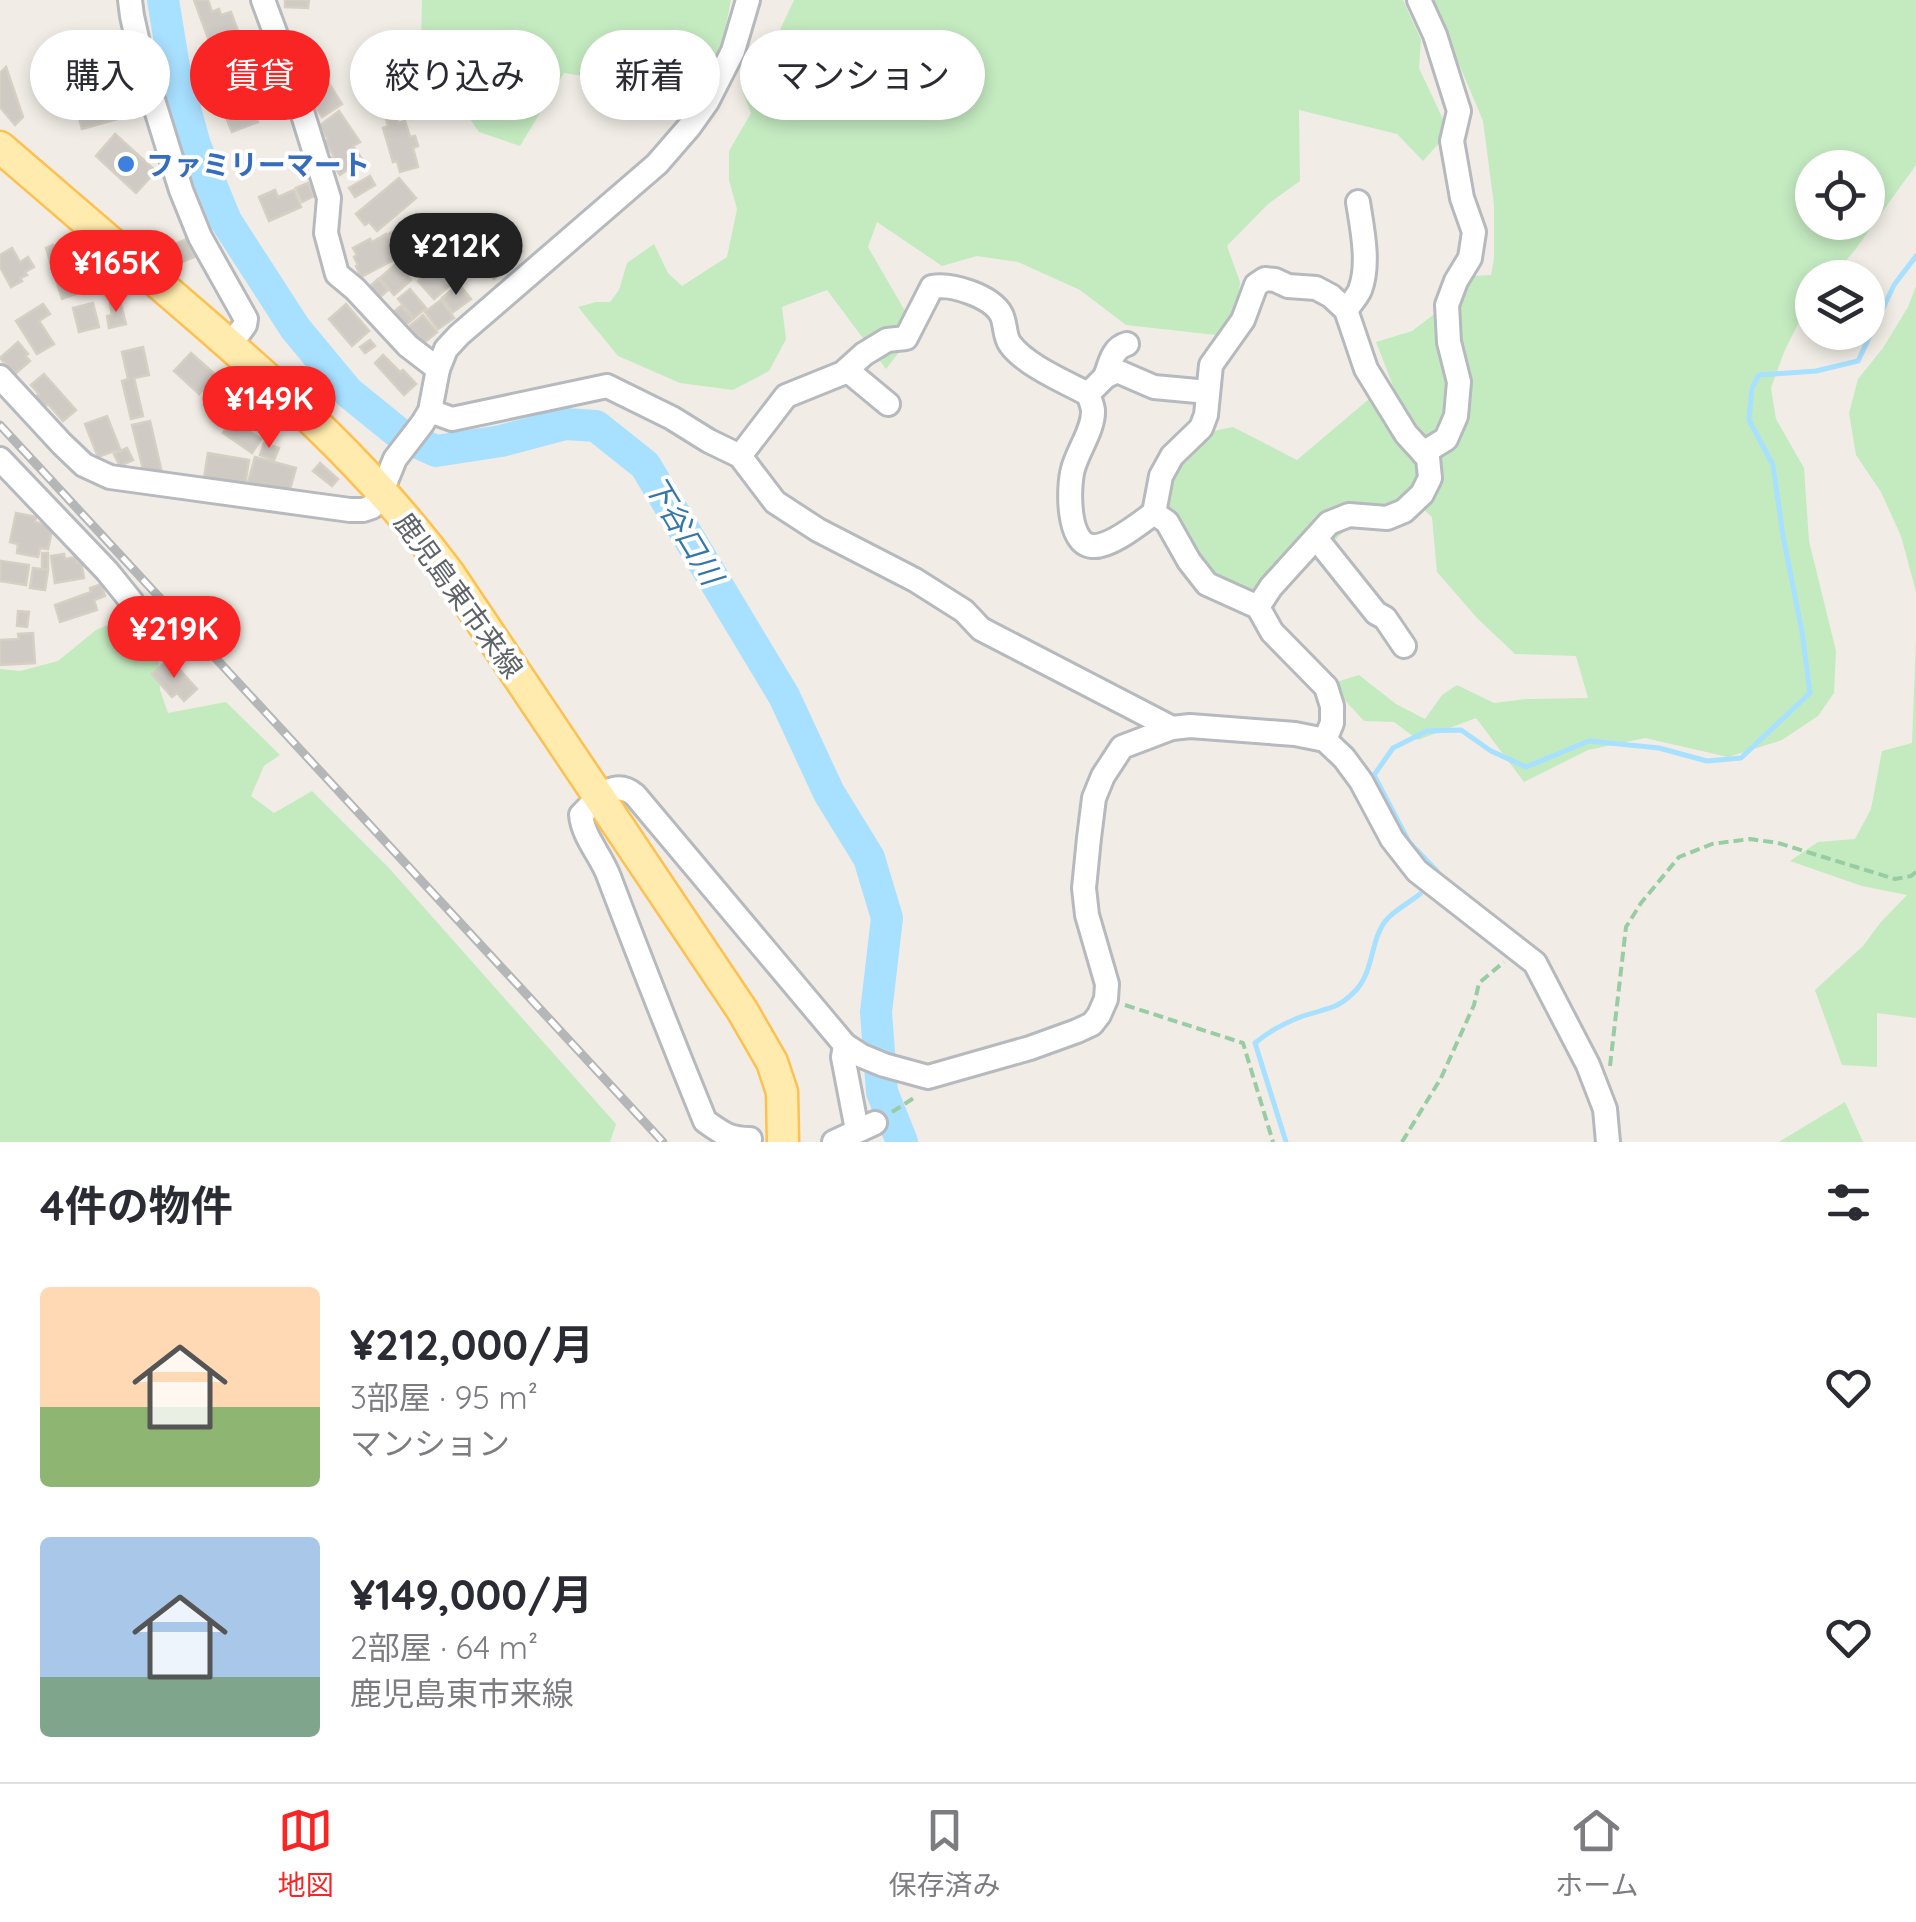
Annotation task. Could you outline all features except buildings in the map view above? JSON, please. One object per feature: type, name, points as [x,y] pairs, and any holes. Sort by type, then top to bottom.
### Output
[{"type":"main road","name":"鹿児島東市来線","points":[[0,147],[315,421],[419,534],[742,1010],[772,1062],[782,1092],[783,1142]]},
{"type":"street","points":[[130,0],[145,74],[181,190],[200,237],[246,319],[230,345]]},
{"type":"street","points":[[263,0],[290,70],[329,198],[326,233],[337,274],[408,346],[438,369]]},
{"type":"street","points":[[0,378],[84,465],[110,477],[350,510],[372,506],[394,458],[426,417],[446,350],[656,164],[690,126],[733,52],[748,0]]},
{"type":"street","points":[[1418,0],[1434,35],[1458,111],[1452,141],[1462,198],[1474,232],[1470,258],[1447,305],[1449,342],[1459,382],[1456,416],[1446,439],[1423,453]]},
{"type":"street","points":[[1346,310],[1360,292],[1364,270],[1358,202]]},
{"type":"street","points":[[740,456],[786,396],[846,370],[887,340],[906,338],[932,287],[944,284],[980,296],[1000,312],[1009,343],[1030,362],[1088,394],[1093,411],[1073,470],[1069,499],[1074,528],[1082,542],[1098,546],[1154,514],[1160,476],[1172,456],[1201,428],[1211,365],[1242,320],[1256,285],[1275,280],[1288,286],[1316,288],[1346,310],[1366,369],[1406,434],[1428,458],[1430,478],[1422,494],[1404,511],[1387,518],[1349,515],[1329,523],[1271,586],[1258,607]]},
{"type":"street","points":[[1105,377],[1114,351],[1126,344]]},
{"type":"street","points":[[846,370],[888,404]]},
{"type":"street","points":[[1088,394],[1117,371],[1154,386],[1208,392]]},
{"type":"street","points":[[426,417],[452,418],[606,386],[740,456],[775,502],[818,530],[915,580],[964,611],[980,629],[1172,728]]},
{"type":"street","points":[[0,459],[108,571],[132,602]]},
{"type":"street","points":[[1154,514],[1167,522],[1207,584],[1258,607],[1272,632],[1326,687],[1332,723],[1325,740]]},
{"type":"street","points":[[1316,538],[1404,646]]},
{"type":"street","points":[[750,1139],[709,1131],[602,859],[582,826],[581,815],[598,796],[618,788],[628,788],[635,794],[853,1051],[919,1082],[1077,1032],[1100,1015],[1107,984],[1087,915],[1084,888],[1094,798],[1122,747],[1172,728],[1190,726],[1325,740],[1344,758],[1392,838],[1417,871],[1535,963],[1588,1065],[1604,1109],[1608,1142]]},
{"type":"street","points":[[834,1142],[866,1127],[843,1057],[853,1051]]},
{"type":"path","points":[[1609,1073],[1626,927],[1679,857],[1712,844],[1750,839],[1778,843],[1894,878],[1916,872]]},
{"type":"path","points":[[1402,1142],[1440,1078],[1474,1005],[1479,983],[1519,950]]},
{"type":"path","points":[[1106,999],[1244,1043],[1273,1142]]},
{"type":"path","points":[[866,1127],[919,1082]]},
{"type":"green space","points":[[422,0],[731,0],[720,46],[720,30],[580,30],[580,76],[564,73],[560,80],[560,30],[421,30]]},
{"type":"green space","points":[[794,0],[1403,0],[1421,40],[1419,68],[1449,132],[1423,161],[1397,134],[1299,110],[1300,181],[1268,204],[1227,246],[1240,282],[1234,337],[1126,325],[1080,290],[1018,262],[977,256],[942,266],[877,222],[868,247],[916,330],[886,369],[827,290],[782,307],[786,339],[769,371],[733,390],[680,383],[618,356],[578,307],[610,302],[619,290],[627,263],[654,244],[668,273],[682,286],[727,257],[737,209],[729,180],[729,151],[747,120],[985,120],[985,30],[780,30]]},
{"type":"green space","points":[[1432,0],[1916,0],[1916,165],[1885,208],[1885,150],[1795,150],[1795,240],[1862,240],[1846,260],[1795,260],[1795,330],[1771,388],[1776,419],[1804,468],[1809,541],[1836,651],[1834,693],[1818,716],[1782,740],[1728,757],[1645,738],[1588,750],[1524,782],[1476,718],[1418,740],[1394,722],[1364,721],[1330,684],[1359,675],[1396,704],[1425,719],[1442,695],[1457,685],[1494,703],[1588,698],[1576,656],[1515,654],[1477,618],[1437,572],[1432,517],[1415,502],[1344,531],[1300,575],[1264,603],[1202,567],[1168,513],[1130,529],[1146,499],[1194,435],[1233,427],[1297,460],[1369,399],[1400,404],[1376,342],[1412,331],[1437,312],[1453,277],[1491,275],[1494,205],[1483,121]]},
{"type":"green space","points":[[471,120],[536,120],[520,146],[479,132]]},
{"type":"green space","points":[[1916,286],[1916,592],[1901,536],[1881,492],[1856,455],[1849,413],[1858,379],[1885,350]]},
{"type":"green space","points":[[124,618],[158,652],[160,690],[168,713],[226,702],[280,755],[264,766],[251,796],[274,813],[312,791],[389,868],[616,1124],[610,1142],[0,1142],[0,669],[20,671],[58,661],[96,630]]},
{"type":"green space","points":[[1916,639],[1916,1018],[1877,1013],[1877,1067],[1842,1065],[1815,990],[1863,946],[1907,895],[1862,886],[1790,861],[1818,842],[1855,839],[1871,809],[1882,751],[1912,743]]},
{"type":"green space","points":[[1845,1102],[1863,1142],[1779,1142],[1782,1140]]},
{"type":"waterway","name":"下谷口川","points":[[163,0],[175,73],[195,145],[226,221],[295,328],[348,392],[401,435],[436,451],[501,441],[565,424],[596,426],[645,465],[784,696],[829,793],[869,858],[887,918],[876,1012],[882,1092],[902,1142]]},
{"type":"waterway","points":[[1437,871],[1409,842],[1374,775],[1393,748],[1427,731],[1461,730],[1491,751],[1526,767],[1589,741],[1659,748],[1707,761],[1741,758],[1810,693],[1773,465],[1749,420],[1752,388],[1759,375],[1816,371],[1858,361],[1894,285],[1916,256]]},
{"type":"waterway","points":[[1286,1142],[1255,1043],[1284,1024],[1332,1007],[1350,996],[1363,981],[1382,926],[1420,894]]},
{"type":"railway","points":[[0,425],[663,1142]]},
{"type":"place","name":"ファミリーマート","points":[[126,164]]}]
